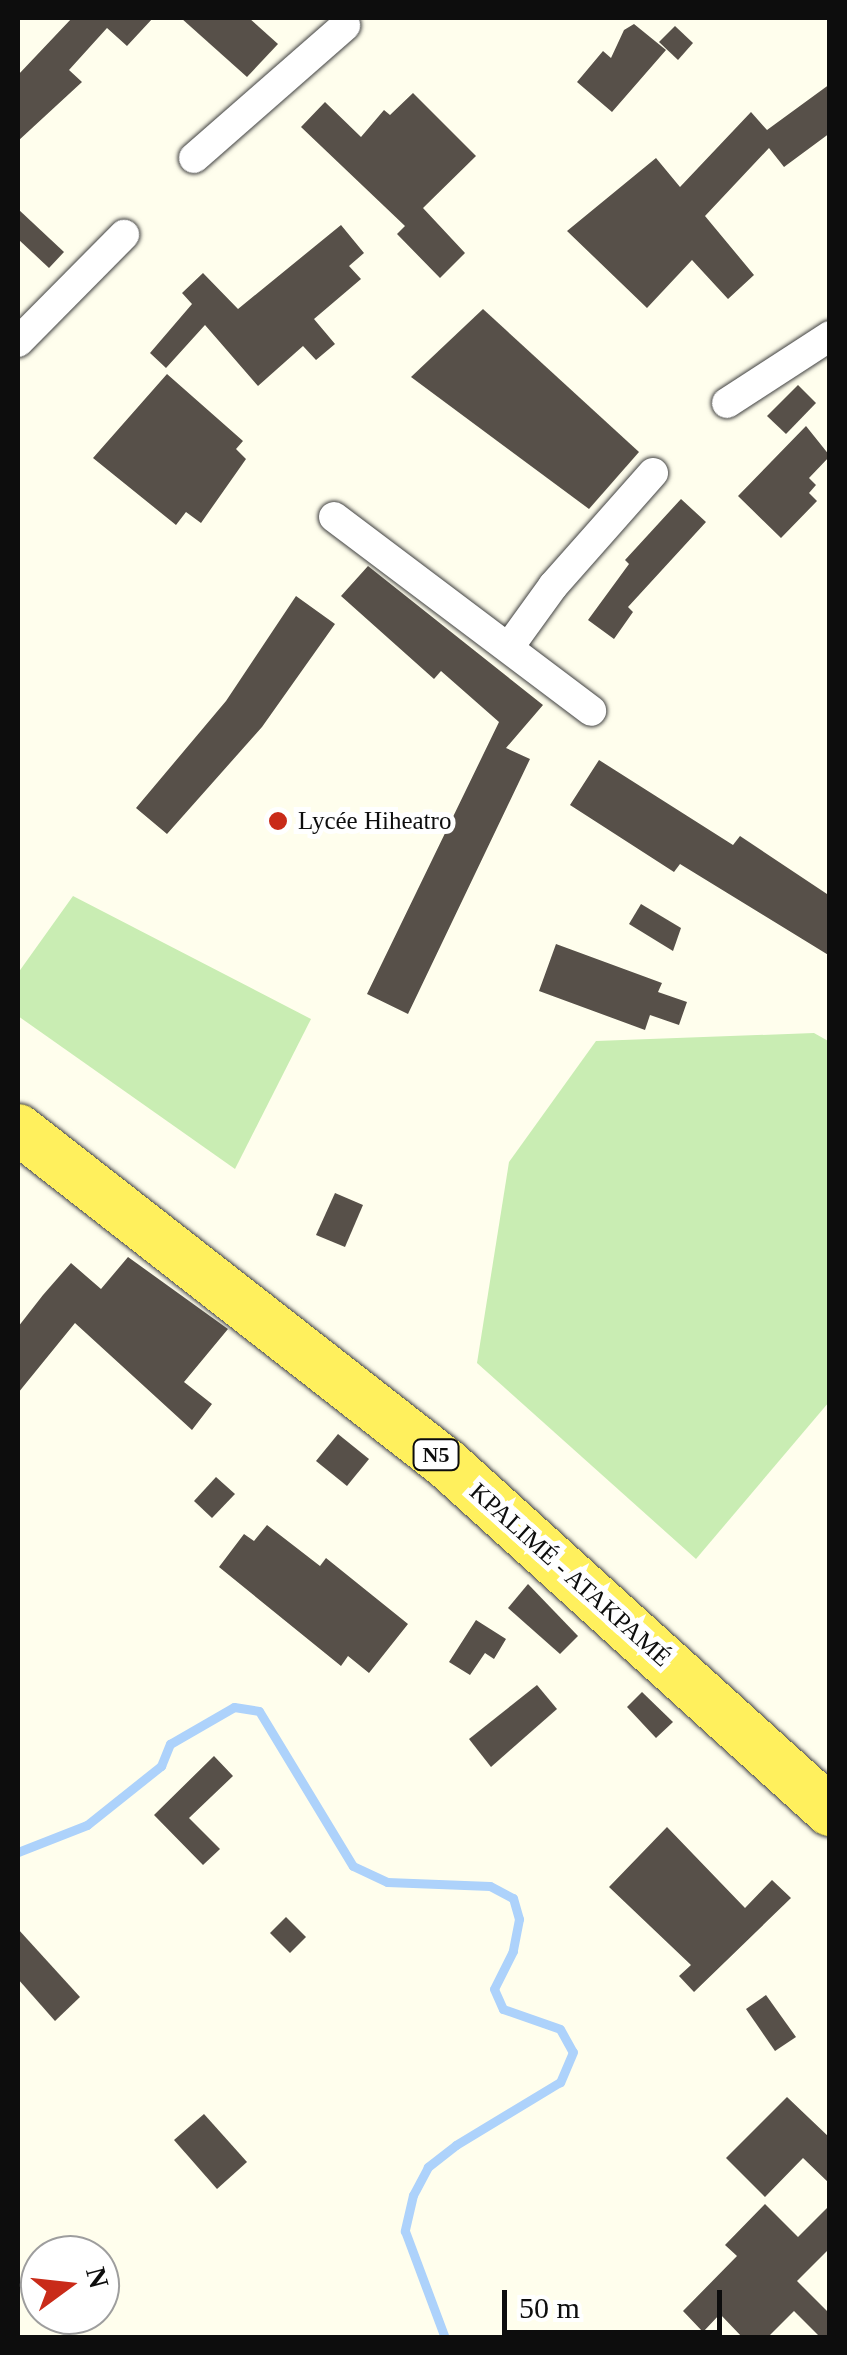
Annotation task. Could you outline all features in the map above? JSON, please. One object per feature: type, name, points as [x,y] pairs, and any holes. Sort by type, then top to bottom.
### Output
[{"type":"main road","name":"KPALIMÉ - ATAKPAMÉ","points":[[18,1129],[446,1464],[830,1811]]},
{"type":"street","points":[[194,158],[345,26]]},
{"type":"street","points":[[18,342],[124,235]]},
{"type":"street","points":[[727,403],[830,336]]},
{"type":"street","points":[[509,647],[553,586],[653,473]]},
{"type":"street","points":[[334,516],[590,711]]},
{"type":"green space","points":[[73,896],[311,1019],[235,1169],[18,1016],[18,973]]},
{"type":"green space","points":[[814,1033],[830,1042],[829,1402],[696,1559],[477,1363],[509,1162],[596,1041]]},
{"type":"building","points":[[72,18],[153,18],[127,46],[107,28],[69,70],[82,82],[18,141],[18,75]]},
{"type":"building","points":[[181,18],[249,18],[278,44],[247,77]]},
{"type":"building","points":[[634,24],[666,50],[612,112],[577,82],[603,51],[611,58],[624,30]]},
{"type":"building","points":[[675,26],[693,43],[678,60],[659,42]]},
{"type":"building","points":[[830,84],[830,133],[784,167],[769,148],[705,216],[754,275],[728,299],[692,260],[647,308],[567,231],[656,158],[680,187],[751,112],[767,130]]},
{"type":"building","points":[[413,93],[476,156],[423,208],[465,253],[440,278],[397,234],[405,226],[301,127],[325,102],[361,137],[384,110],[390,115]]},
{"type":"building","points":[[18,209],[64,252],[49,268],[18,239]]},
{"type":"building","points":[[341,225],[364,253],[349,266],[361,279],[314,319],[335,344],[316,360],[303,346],[258,386],[205,325],[166,368],[150,353],[192,304],[182,293],[203,273],[238,309]]},
{"type":"building","points":[[483,309],[639,452],[589,509],[411,377]]},
{"type":"building","points":[[167,374],[243,441],[236,449],[246,459],[201,523],[186,512],[176,525],[93,458]]},
{"type":"building","points":[[798,385],[816,403],[786,434],[767,416]]},
{"type":"building","points":[[806,426],[830,456],[809,478],[816,485],[809,493],[817,501],[781,538],[738,496]]},
{"type":"building","points":[[681,499],[706,522],[628,607],[633,612],[614,639],[588,620],[629,564],[625,560]]},
{"type":"building","points":[[368,566],[543,705],[506,748],[530,759],[408,1014],[367,994],[499,722],[441,671],[434,679],[341,596]]},
{"type":"building","points":[[296,596],[335,624],[262,727],[167,834],[136,808],[226,701]]},
{"type":"building","points":[[599,760],[733,845],[740,836],[830,896],[830,956],[680,864],[674,872],[570,805]]},
{"type":"building","points":[[641,904],[681,928],[673,951],[629,924]]},
{"type":"building","points":[[556,944],[662,983],[658,992],[687,1002],[679,1025],[650,1015],[645,1030],[539,991]]},
{"type":"building","points":[[335,1193],[363,1205],[345,1247],[316,1235]]},
{"type":"building","points":[[128,1257],[228,1329],[184,1382],[212,1404],[192,1430],[75,1323],[18,1393],[18,1327],[43,1295],[71,1263],[101,1289]]},
{"type":"building","points":[[338,1434],[369,1459],[347,1486],[316,1461]]},
{"type":"building","points":[[216,1477],[235,1494],[212,1518],[194,1501]]},
{"type":"building","points":[[267,1525],[320,1566],[326,1558],[408,1624],[369,1673],[348,1656],[341,1666],[219,1567],[244,1534],[254,1541]]},
{"type":"building","points":[[528,1584],[578,1636],[560,1654],[508,1608]]},
{"type":"building","points":[[476,1620],[506,1639],[494,1659],[485,1653],[470,1675],[449,1662]]},
{"type":"building","points":[[537,1685],[557,1709],[491,1767],[469,1739]]},
{"type":"building","points":[[642,1692],[673,1722],[656,1738],[627,1707]]},
{"type":"building","points":[[214,1756],[233,1776],[189,1818],[220,1849],[203,1865],[154,1815]]},
{"type":"building","points":[[667,1827],[745,1908],[772,1880],[791,1898],[694,1992],[679,1976],[691,1965],[609,1887]]},
{"type":"building","points":[[286,1917],[306,1937],[290,1953],[270,1933]]},
{"type":"building","points":[[18,1929],[80,1997],[55,2021],[18,1979]]},
{"type":"building","points":[[766,1995],[796,2037],[775,2051],[746,2009]]},
{"type":"building","points":[[787,2097],[830,2138],[830,2184],[803,2158],[765,2197],[726,2158]]},
{"type":"building","points":[[204,2114],[247,2162],[217,2189],[174,2140]]},
{"type":"building","points":[[765,2204],[798,2237],[830,2205],[830,2248],[797,2281],[830,2314],[830,2338],[821,2338],[794,2311],[767,2338],[743,2338],[720,2314],[703,2332],[683,2311],[737,2256],[725,2245]]},
{"type":"waterway","points":[[18,1852],[87,1825],[161,1766],[170,1744],[234,1707],[259,1711],[353,1866],[387,1882],[490,1886],[513,1898],[519,1919],[513,1951],[494,1989],[503,2009],[560,2029],[573,2052],[560,2082],[456,2145],[428,2167],[413,2195],[405,2231],[445,2338]]},
{"type":"place","name":"Lycée Hiheatro","points":[[278,821]]}]
